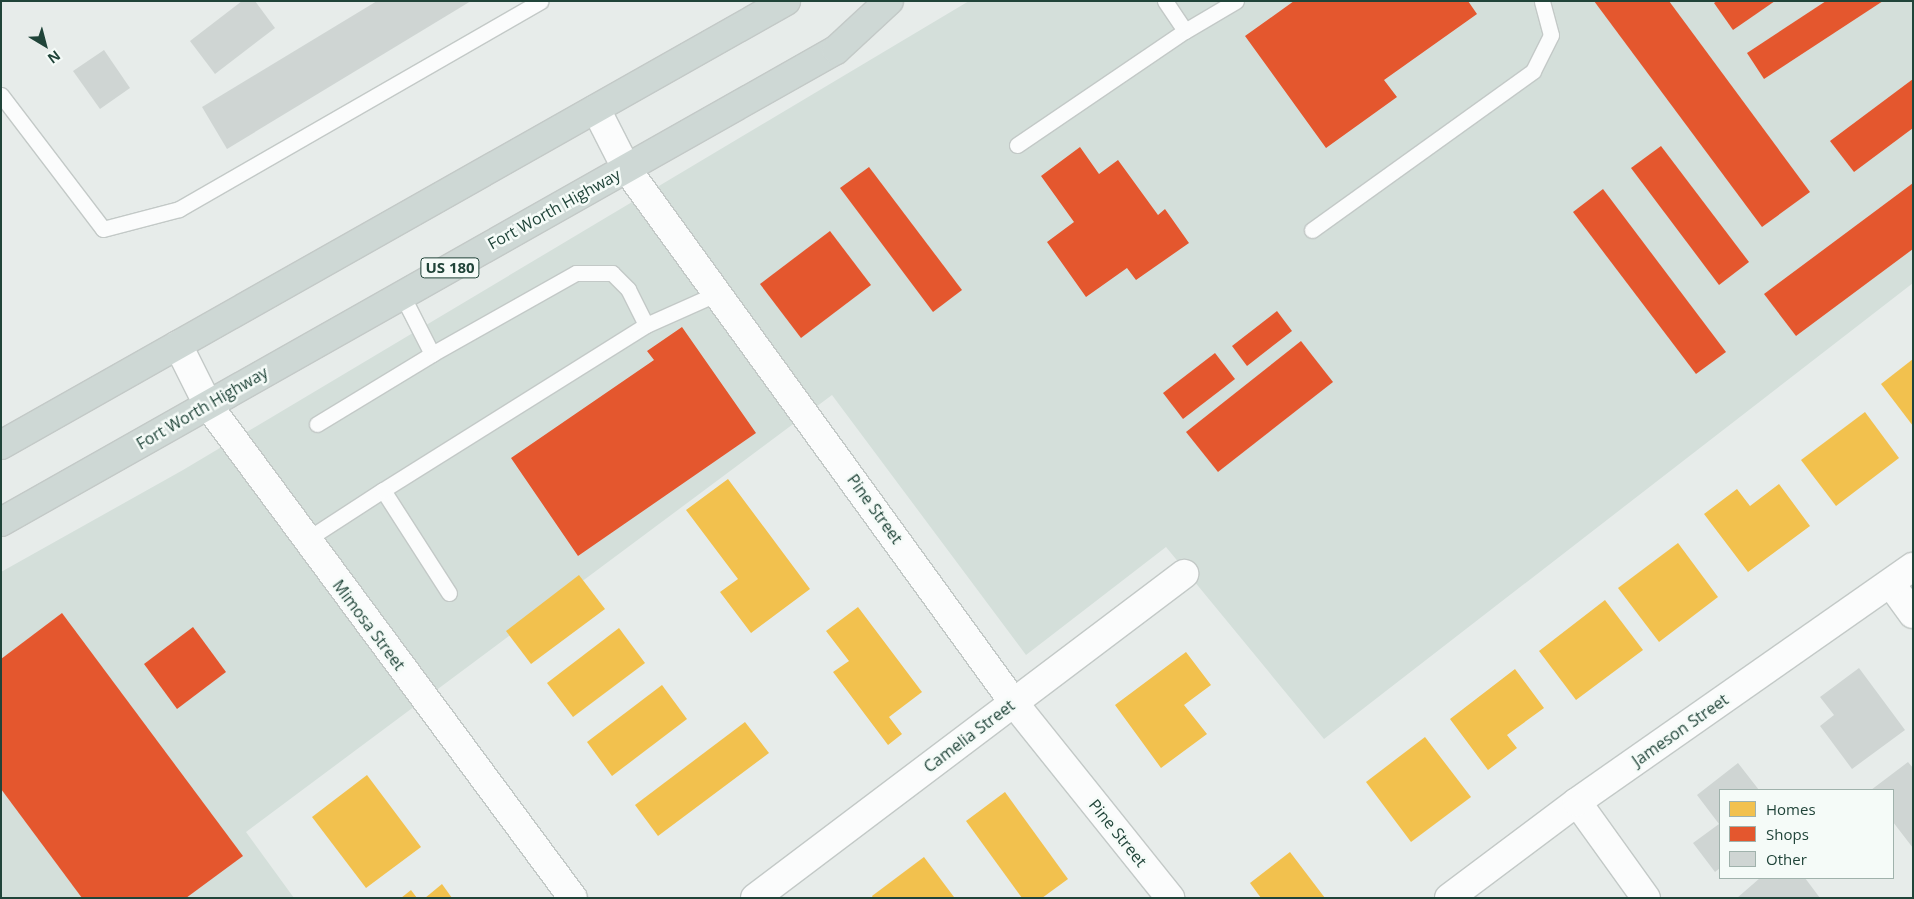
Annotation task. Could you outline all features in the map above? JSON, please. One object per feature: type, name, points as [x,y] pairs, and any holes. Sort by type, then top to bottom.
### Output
[{"type":"main road","points":[[1,445],[786,1]]},
{"type":"main road","name":"Fort Worth Highway","points":[[1,522],[836,50],[889,1]]},
{"type":"street","name":"Pine Street","points":[[596,109],[626,168],[1014,702],[1170,898]]},
{"type":"street","name":"Mimosa Street","points":[[178,344],[208,404],[306,540],[573,898]]},
{"type":"street","name":"Jameson Street","points":[[1449,898],[1577,802],[1913,567]]},
{"type":"street","name":"Camelia Street","points":[[755,898],[1184,574]]},
{"type":"street","points":[[1891,584],[1913,614]]},
{"type":"street","points":[[1577,802],[1646,898]]},
{"type":"lane","points":[[1,94],[103,229],[179,209],[540,1]]},
{"type":"lane","points":[[1165,1],[1185,31]]},
{"type":"lane","points":[[1017,145],[1185,31],[1236,1]]},
{"type":"lane","points":[[1312,230],[1533,71],[1551,35],[1542,1]]},
{"type":"lane","points":[[317,424],[432,354],[576,273],[612,273],[628,289],[646,325]]},
{"type":"lane","points":[[306,540],[646,325],[718,293]]},
{"type":"lane","points":[[402,295],[432,354]]},
{"type":"lane","points":[[383,490],[449,593]]},
{"type":"shaded area","points":[[969,1],[1913,1],[1913,283],[1324,739],[1166,547],[1026,655],[832,395],[246,832],[294,898],[1,898],[1,572],[183,470]]},
{"type":"building: Homes","points":[[1913,359],[1913,426],[1881,384]]},
{"type":"building: Homes","points":[[1865,412],[1899,458],[1836,506],[1801,460]]},
{"type":"building: Homes","points":[[728,479],[810,589],[751,633],[720,592],[738,579],[686,510]]},
{"type":"building: Homes","points":[[1779,484],[1810,526],[1748,572],[1704,514],[1737,489],[1750,506]]},
{"type":"building: Homes","points":[[1678,543],[1718,597],[1659,642],[1618,588]]},
{"type":"building: Homes","points":[[579,575],[605,609],[531,664],[506,631]]},
{"type":"building: Homes","points":[[1605,600],[1643,650],[1576,700],[1539,651]]},
{"type":"building: Homes","points":[[858,607],[922,692],[889,717],[902,734],[888,745],[833,672],[849,661],[826,631]]},
{"type":"building: Homes","points":[[619,628],[645,663],[573,717],[547,683]]},
{"type":"building: Homes","points":[[1186,652],[1211,685],[1184,705],[1207,734],[1161,768],[1115,705]]},
{"type":"building: Homes","points":[[1515,669],[1544,708],[1507,735],[1517,748],[1488,770],[1450,719]]},
{"type":"building: Homes","points":[[662,685],[687,719],[612,776],[587,742]]},
{"type":"building: Homes","points":[[745,722],[769,753],[658,836],[635,805]]},
{"type":"building: Homes","points":[[1425,737],[1471,797],[1411,842],[1366,782]]},
{"type":"building: Homes","points":[[367,775],[421,847],[366,888],[312,817]]},
{"type":"building: Homes","points":[[1005,792],[1068,879],[1042,898],[1022,898],[966,821]]},
{"type":"building: Homes","points":[[1290,852],[1325,898],[1261,898],[1250,883]]},
{"type":"building: Homes","points":[[924,857],[954,897],[873,898],[872,896]]},
{"type":"building: Homes","points":[[442,884],[452,898],[425,898]]},
{"type":"building: Homes","points":[[411,890],[417,898],[401,898]]},
{"type":"building: Shops","points":[[1294,1],[1468,1],[1477,14],[1384,80],[1397,97],[1326,148],[1245,36]]},
{"type":"building: Shops","points":[[1594,1],[1669,1],[1810,192],[1762,227]]},
{"type":"building: Shops","points":[[1717,1],[1775,1],[1733,30],[1714,3]]},
{"type":"building: Shops","points":[[1826,1],[1883,1],[1764,79],[1747,53]]},
{"type":"building: Shops","points":[[1913,79],[1913,128],[1854,172],[1830,141]]},
{"type":"building: Shops","points":[[1661,146],[1749,262],[1719,285],[1631,168]]},
{"type":"building: Shops","points":[[1080,147],[1099,174],[1118,160],[1158,215],[1165,209],[1189,243],[1136,280],[1127,268],[1086,297],[1047,242],[1074,222],[1041,176]]},
{"type":"building: Shops","points":[[869,167],[962,290],[933,312],[840,188]]},
{"type":"building: Shops","points":[[1913,183],[1913,249],[1796,336],[1764,294]]},
{"type":"building: Shops","points":[[1603,189],[1726,352],[1696,374],[1573,212]]},
{"type":"building: Shops","points":[[830,231],[871,285],[801,338],[760,284]]},
{"type":"building: Shops","points":[[1277,311],[1292,331],[1247,366],[1232,346]]},
{"type":"building: Shops","points":[[682,327],[756,433],[578,556],[511,458],[654,360],[647,351]]},
{"type":"building: Shops","points":[[1301,341],[1333,382],[1218,472],[1186,432]]},
{"type":"building: Shops","points":[[1215,353],[1235,379],[1183,419],[1163,393]]},
{"type":"building: Shops","points":[[62,613],[243,856],[186,898],[82,898],[1,789],[1,659]]},
{"type":"building: Shops","points":[[193,627],[226,672],[177,709],[144,664]]},
{"type":"building: Other","points":[[242,1],[255,1],[275,28],[215,74],[190,41]]},
{"type":"building: Other","points":[[377,1],[471,1],[227,149],[202,107]]},
{"type":"building: Other","points":[[104,50],[130,88],[100,109],[73,71]]},
{"type":"building: Other","points":[[1859,668],[1905,730],[1852,769],[1820,726],[1834,715],[1820,697]]},
{"type":"building: Other","points":[[1908,762],[1913,768],[1913,848],[1894,823],[1894,789],[1872,789]]},
{"type":"building: Other","points":[[1738,763],[1758,789],[1719,789],[1719,824],[1697,795]]},
{"type":"building: Other","points":[[1719,824],[1719,869],[1715,872],[1693,843]]},
{"type":"building: Other","points":[[1759,879],[1806,879],[1820,898],[1737,898]]}]
